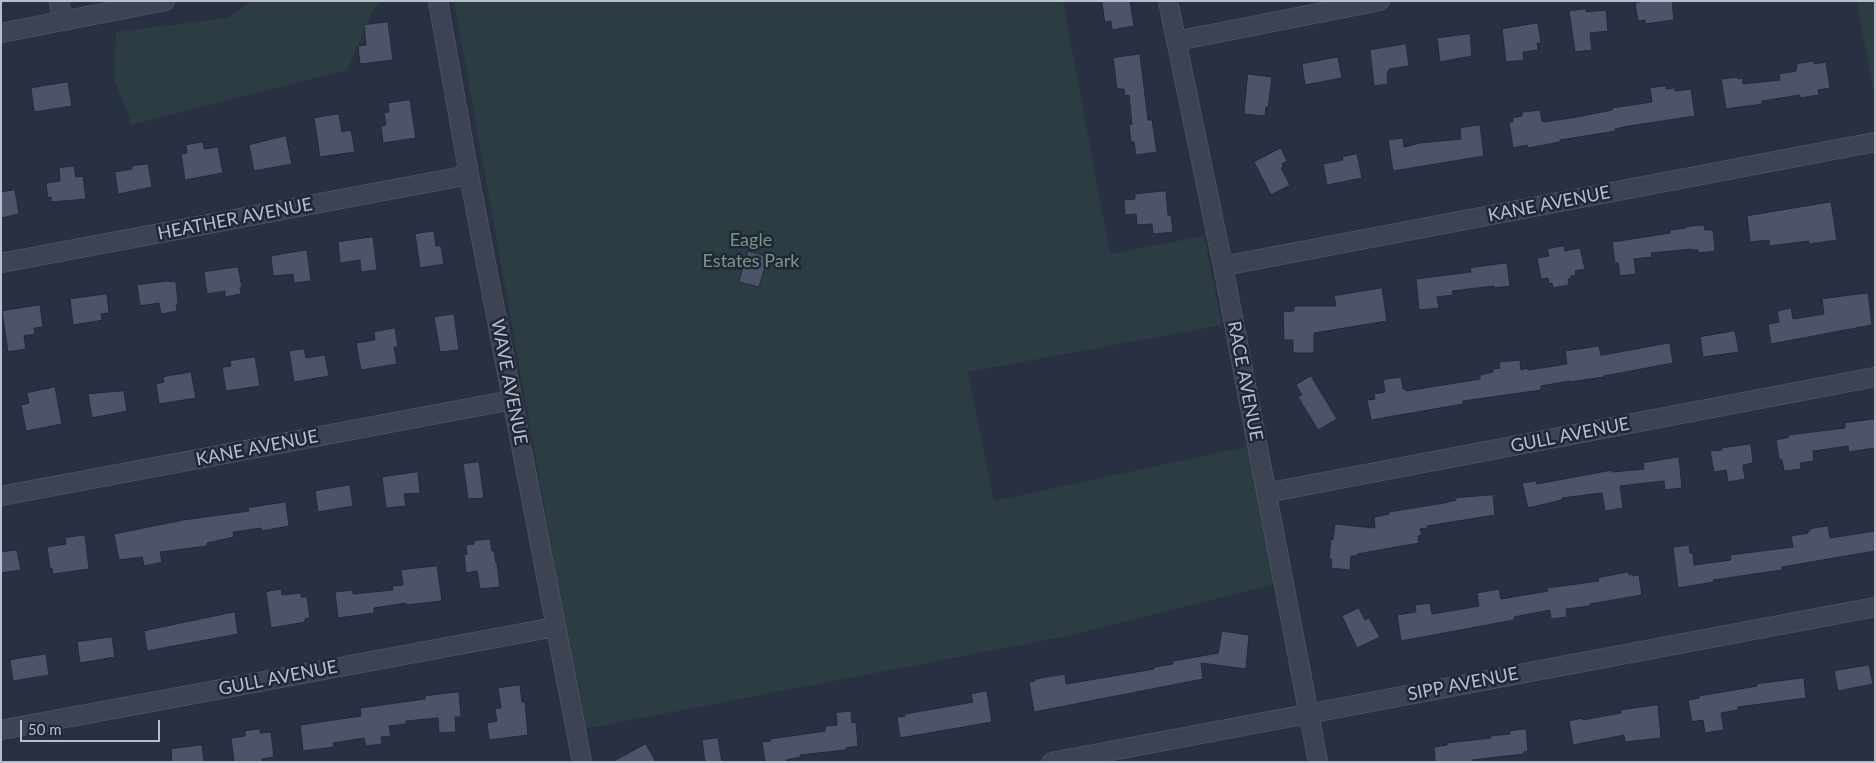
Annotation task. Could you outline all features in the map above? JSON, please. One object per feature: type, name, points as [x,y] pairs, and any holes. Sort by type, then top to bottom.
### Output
[{"type":"street","points":[[59,1],[63,21]]},
{"type":"street","points":[[1,33],[165,1]]},
{"type":"street","name":"WAVE AVENUE","points":[[438,1],[469,175],[582,762]]},
{"type":"street","name":"RACE AVENUE","points":[[1168,1],[1223,266],[1318,762]]},
{"type":"street","points":[[1176,41],[1380,1]]},
{"type":"street","name":"KANE AVENUE","points":[[1223,266],[1875,142]]},
{"type":"street","name":"HEATHER AVENUE","points":[[1,263],[469,175]]},
{"type":"street","name":"GULL AVENUE","points":[[1266,492],[1875,377]]},
{"type":"street","name":"KANE AVENUE","points":[[1,496],[512,400]]},
{"type":"street","name":"SIPP AVENUE","points":[[1052,762],[1875,607]]},
{"type":"street","name":"GULL AVENUE","points":[[1,730],[555,627]]},
{"type":"green space","points":[[249,1],[382,1],[373,11],[347,70],[130,125],[130,118],[114,79],[116,32],[228,18]]},
{"type":"green space","name":"Eagle Estates Park","points":[[454,1],[1063,1],[1110,254],[1204,236],[1222,325],[968,372],[994,501],[1250,446],[1274,584],[1067,636],[584,729]]},
{"type":"green space","points":[[1857,1],[1875,1],[1875,101]]},
{"type":"building","points":[[1102,1],[1130,1],[1134,26],[1112,30],[1111,21],[1105,22]]},
{"type":"building","points":[[1672,1],[1674,20],[1645,24],[1645,20],[1638,21],[1635,3]]},
{"type":"building","points":[[1586,9],[1586,12],[1606,10],[1608,31],[1590,33],[1592,50],[1575,52],[1569,11]]},
{"type":"building","points":[[388,22],[393,60],[360,64],[358,46],[366,45],[364,25]]},
{"type":"building","points":[[1538,23],[1541,43],[1537,43],[1538,50],[1523,52],[1524,60],[1506,62],[1502,29]]},
{"type":"building","points":[[1470,34],[1472,56],[1440,62],[1437,38]]},
{"type":"building","points":[[1406,44],[1409,66],[1389,69],[1389,72],[1387,72],[1388,84],[1374,86],[1370,50]]},
{"type":"building","points":[[1140,54],[1148,120],[1152,120],[1157,152],[1136,155],[1134,142],[1131,142],[1129,125],[1132,124],[1129,95],[1125,96],[1124,89],[1117,89],[1113,58]]},
{"type":"building","points":[[1338,57],[1342,78],[1305,85],[1302,64]]},
{"type":"building","points":[[1814,61],[1814,64],[1826,62],[1830,88],[1818,90],[1819,95],[1800,98],[1800,95],[1762,101],[1762,104],[1726,109],[1721,79],[1743,78],[1743,84],[1780,80],[1779,74],[1796,71],[1797,64]]},
{"type":"building","points":[[1248,74],[1272,77],[1268,108],[1266,107],[1265,116],[1244,114]]},
{"type":"building","points":[[68,82],[72,106],[34,112],[31,88]]},
{"type":"building","points":[[1666,86],[1666,89],[1675,88],[1675,91],[1691,89],[1695,116],[1629,126],[1615,129],[1616,131],[1560,140],[1560,142],[1528,148],[1527,145],[1513,148],[1509,122],[1513,122],[1512,118],[1522,116],[1522,112],[1540,110],[1542,121],[1544,122],[1577,117],[1612,110],[1612,108],[1652,102],[1650,88]]},
{"type":"building","points":[[410,100],[416,138],[383,143],[381,126],[386,125],[384,113],[389,112],[388,103]]},
{"type":"building","points":[[339,114],[342,132],[351,130],[355,152],[320,157],[314,118]]},
{"type":"building","points":[[1480,125],[1484,156],[1393,171],[1388,140],[1403,138],[1404,147],[1420,143],[1461,139],[1460,128]]},
{"type":"building","points":[[286,136],[292,164],[254,171],[249,145]]},
{"type":"building","points":[[203,142],[204,149],[218,147],[223,173],[185,180],[181,154],[187,153],[186,145]]},
{"type":"building","points":[[1281,148],[1287,161],[1282,164],[1283,167],[1281,168],[1290,185],[1271,195],[1254,162]]},
{"type":"building","points":[[1357,154],[1362,178],[1327,185],[1323,164],[1343,160],[1342,157]]},
{"type":"building","points":[[148,164],[152,187],[118,194],[115,172],[132,169],[132,166]]},
{"type":"building","points":[[74,166],[76,177],[83,176],[86,199],[51,202],[51,197],[48,198],[46,183],[60,181],[59,168]]},
{"type":"building","points":[[15,190],[19,214],[1,218],[1,192]]},
{"type":"building","points":[[1166,191],[1168,215],[1171,215],[1173,232],[1153,234],[1152,224],[1137,225],[1136,214],[1125,215],[1124,200],[1135,199],[1135,194]]},
{"type":"building","points":[[1831,202],[1837,240],[1809,244],[1809,241],[1769,246],[1769,240],[1750,242],[1747,216]]},
{"type":"building","points":[[1704,225],[1705,230],[1713,230],[1715,251],[1699,253],[1698,250],[1692,249],[1651,253],[1652,257],[1634,259],[1636,274],[1620,276],[1618,263],[1615,263],[1612,242],[1670,233],[1670,230]]},
{"type":"building","points":[[434,231],[436,246],[441,246],[444,264],[420,268],[415,234]]},
{"type":"building","points":[[373,237],[377,270],[361,272],[360,260],[340,263],[338,242]]},
{"type":"building","points":[[1564,246],[1565,251],[1580,248],[1585,269],[1575,271],[1576,275],[1568,279],[1569,285],[1553,288],[1552,283],[1549,284],[1548,278],[1541,279],[1537,258],[1549,256],[1547,249]]},
{"type":"building","points":[[307,250],[311,281],[294,283],[293,274],[273,276],[271,256]]},
{"type":"building","points":[[748,251],[768,257],[759,287],[739,282]]},
{"type":"building","points":[[1507,263],[1510,286],[1452,291],[1453,295],[1437,297],[1439,308],[1419,310],[1416,279],[1471,272],[1470,268]]},
{"type":"building","points":[[238,267],[242,287],[240,288],[241,294],[225,297],[225,291],[207,294],[204,272]]},
{"type":"building","points":[[166,281],[176,282],[177,311],[161,314],[159,303],[140,306],[137,285]]},
{"type":"building","points":[[1382,288],[1387,321],[1314,333],[1314,353],[1293,353],[1293,340],[1284,340],[1283,312],[1294,311],[1294,306],[1336,306],[1334,296]]},
{"type":"building","points":[[1868,293],[1872,325],[1771,344],[1768,324],[1779,322],[1777,311],[1791,308],[1793,319],[1824,314],[1822,299]]},
{"type":"building","points":[[107,294],[109,313],[101,314],[102,320],[73,325],[70,299]]},
{"type":"building","points":[[40,305],[43,327],[34,328],[35,334],[24,336],[26,349],[8,352],[2,311]]},
{"type":"building","points":[[454,314],[459,350],[440,352],[434,317]]},
{"type":"building","points":[[395,328],[398,347],[394,347],[397,364],[361,370],[356,343],[375,340],[374,332]]},
{"type":"building","points":[[1735,331],[1739,352],[1703,357],[1700,337]]},
{"type":"building","points":[[1670,343],[1673,363],[1604,377],[1541,386],[1541,390],[1463,401],[1463,404],[1371,420],[1367,400],[1375,399],[1374,394],[1385,392],[1383,380],[1386,379],[1401,377],[1403,389],[1406,389],[1406,391],[1480,379],[1480,375],[1500,368],[1499,362],[1520,360],[1521,370],[1528,368],[1528,370],[1567,364],[1565,351],[1599,346],[1601,355]]},
{"type":"building","points":[[304,349],[306,358],[325,355],[329,376],[294,382],[289,351]]},
{"type":"building","points":[[255,357],[260,386],[226,391],[222,367],[231,366],[230,361]]},
{"type":"building","points":[[191,372],[196,398],[159,404],[156,384],[164,382],[163,377]]},
{"type":"building","points":[[1311,376],[1337,419],[1318,430],[1298,397],[1302,395],[1296,385]]},
{"type":"building","points":[[55,387],[62,424],[26,431],[21,405],[29,403],[27,393]]},
{"type":"building","points":[[124,391],[127,411],[92,418],[88,394]]},
{"type":"building","points":[[1875,419],[1875,448],[1849,452],[1848,446],[1813,451],[1814,461],[1800,463],[1801,469],[1784,471],[1782,460],[1779,459],[1776,440],[1789,437],[1788,435],[1845,428],[1845,423]]},
{"type":"building","points":[[1751,444],[1753,463],[1743,465],[1745,479],[1728,482],[1726,470],[1714,472],[1710,451]]},
{"type":"building","points":[[1679,457],[1682,488],[1665,490],[1664,481],[1620,486],[1623,508],[1605,511],[1602,493],[1562,498],[1562,500],[1528,508],[1522,483],[1536,481],[1537,484],[1612,470],[1612,472],[1644,469],[1643,463]]},
{"type":"building","points":[[479,462],[484,498],[468,499],[463,464]]},
{"type":"building","points":[[418,472],[420,493],[404,494],[406,506],[386,508],[382,477]]},
{"type":"building","points":[[350,485],[353,506],[318,512],[315,491]]},
{"type":"building","points":[[1493,495],[1495,515],[1427,526],[1428,528],[1420,529],[1422,535],[1418,536],[1419,543],[1351,556],[1350,570],[1331,568],[1332,559],[1329,559],[1335,524],[1375,528],[1374,517],[1389,514],[1389,512],[1444,503],[1456,500],[1456,498]]},
{"type":"building","points":[[286,502],[289,526],[262,531],[261,528],[233,532],[234,537],[207,543],[207,546],[160,552],[162,562],[144,566],[142,557],[119,560],[114,534],[183,520],[249,511],[248,508]]},
{"type":"building","points":[[1828,526],[1830,538],[1875,531],[1875,551],[1782,567],[1782,570],[1713,580],[1714,582],[1678,588],[1673,547],[1689,545],[1690,553],[1693,553],[1694,565],[1731,560],[1730,555],[1793,547],[1791,536],[1808,533],[1810,529]]},
{"type":"building","points":[[85,535],[89,569],[53,574],[52,568],[50,569],[47,547],[66,544],[65,538]]},
{"type":"building","points":[[490,539],[497,563],[500,587],[480,589],[477,571],[466,573],[464,555],[467,554],[466,545],[474,544],[474,541]]},
{"type":"building","points":[[17,550],[21,570],[1,573],[1,552]]},
{"type":"building","points":[[437,566],[442,601],[406,605],[406,603],[374,608],[374,613],[338,618],[335,592],[353,590],[353,594],[393,590],[392,586],[403,585],[401,570]]},
{"type":"building","points":[[1629,572],[1629,575],[1639,575],[1642,595],[1566,609],[1567,617],[1551,619],[1550,610],[1514,617],[1514,620],[1401,641],[1397,615],[1416,612],[1415,605],[1430,603],[1432,614],[1479,606],[1477,593],[1499,589],[1501,599],[1548,591],[1547,588],[1599,581],[1598,578]]},
{"type":"building","points":[[281,589],[282,595],[301,593],[301,597],[307,597],[310,618],[305,619],[305,622],[271,628],[266,592]]},
{"type":"building","points":[[1359,608],[1365,620],[1369,618],[1380,637],[1357,648],[1342,616]]},
{"type":"building","points":[[235,612],[238,634],[147,651],[144,631]]},
{"type":"building","points":[[1222,631],[1249,635],[1246,669],[1201,663],[1203,679],[1034,712],[1029,682],[1035,681],[1035,679],[1065,674],[1066,684],[1154,669],[1154,667],[1173,664],[1173,661],[1218,653]]},
{"type":"building","points":[[112,637],[115,657],[80,663],[77,642]]},
{"type":"building","points":[[46,654],[49,675],[13,681],[10,660]]},
{"type":"building","points":[[1869,665],[1873,684],[1838,691],[1834,671]]},
{"type":"building","points":[[1804,678],[1806,698],[1738,707],[1738,710],[1721,713],[1724,730],[1705,733],[1703,720],[1692,722],[1688,700],[1699,698],[1699,696],[1757,686],[1757,684]]},
{"type":"building","points":[[520,685],[522,702],[525,702],[528,735],[489,740],[487,723],[497,721],[495,709],[501,708],[498,688]]},
{"type":"building","points":[[987,691],[992,722],[900,738],[897,717],[973,702],[971,694]]},
{"type":"building","points":[[459,692],[461,717],[455,717],[456,732],[439,733],[438,718],[406,721],[406,724],[389,726],[391,736],[381,737],[382,744],[366,746],[364,738],[333,743],[334,747],[303,751],[300,725],[361,716],[360,708]]},
{"type":"building","points":[[1658,705],[1661,738],[1625,742],[1624,735],[1573,745],[1569,721],[1621,713],[1621,710]]},
{"type":"building","points":[[851,711],[852,723],[856,722],[858,746],[846,748],[846,750],[800,755],[801,757],[786,760],[786,762],[765,762],[762,742],[771,741],[770,739],[825,731],[825,726],[837,725],[836,713]]},
{"type":"building","points":[[260,729],[260,733],[271,732],[274,757],[262,759],[262,762],[234,762],[231,738],[245,736],[245,731]]},
{"type":"building","points":[[1526,729],[1528,751],[1524,752],[1524,754],[1472,760],[1473,762],[1435,762],[1434,747],[1447,745],[1447,743],[1491,738],[1490,736],[1510,734],[1510,731]]},
{"type":"building","points":[[718,738],[722,762],[705,762],[702,740]]},
{"type":"building","points":[[646,744],[656,762],[612,762]]},
{"type":"building","points":[[202,745],[204,762],[172,762],[171,749]]}]
